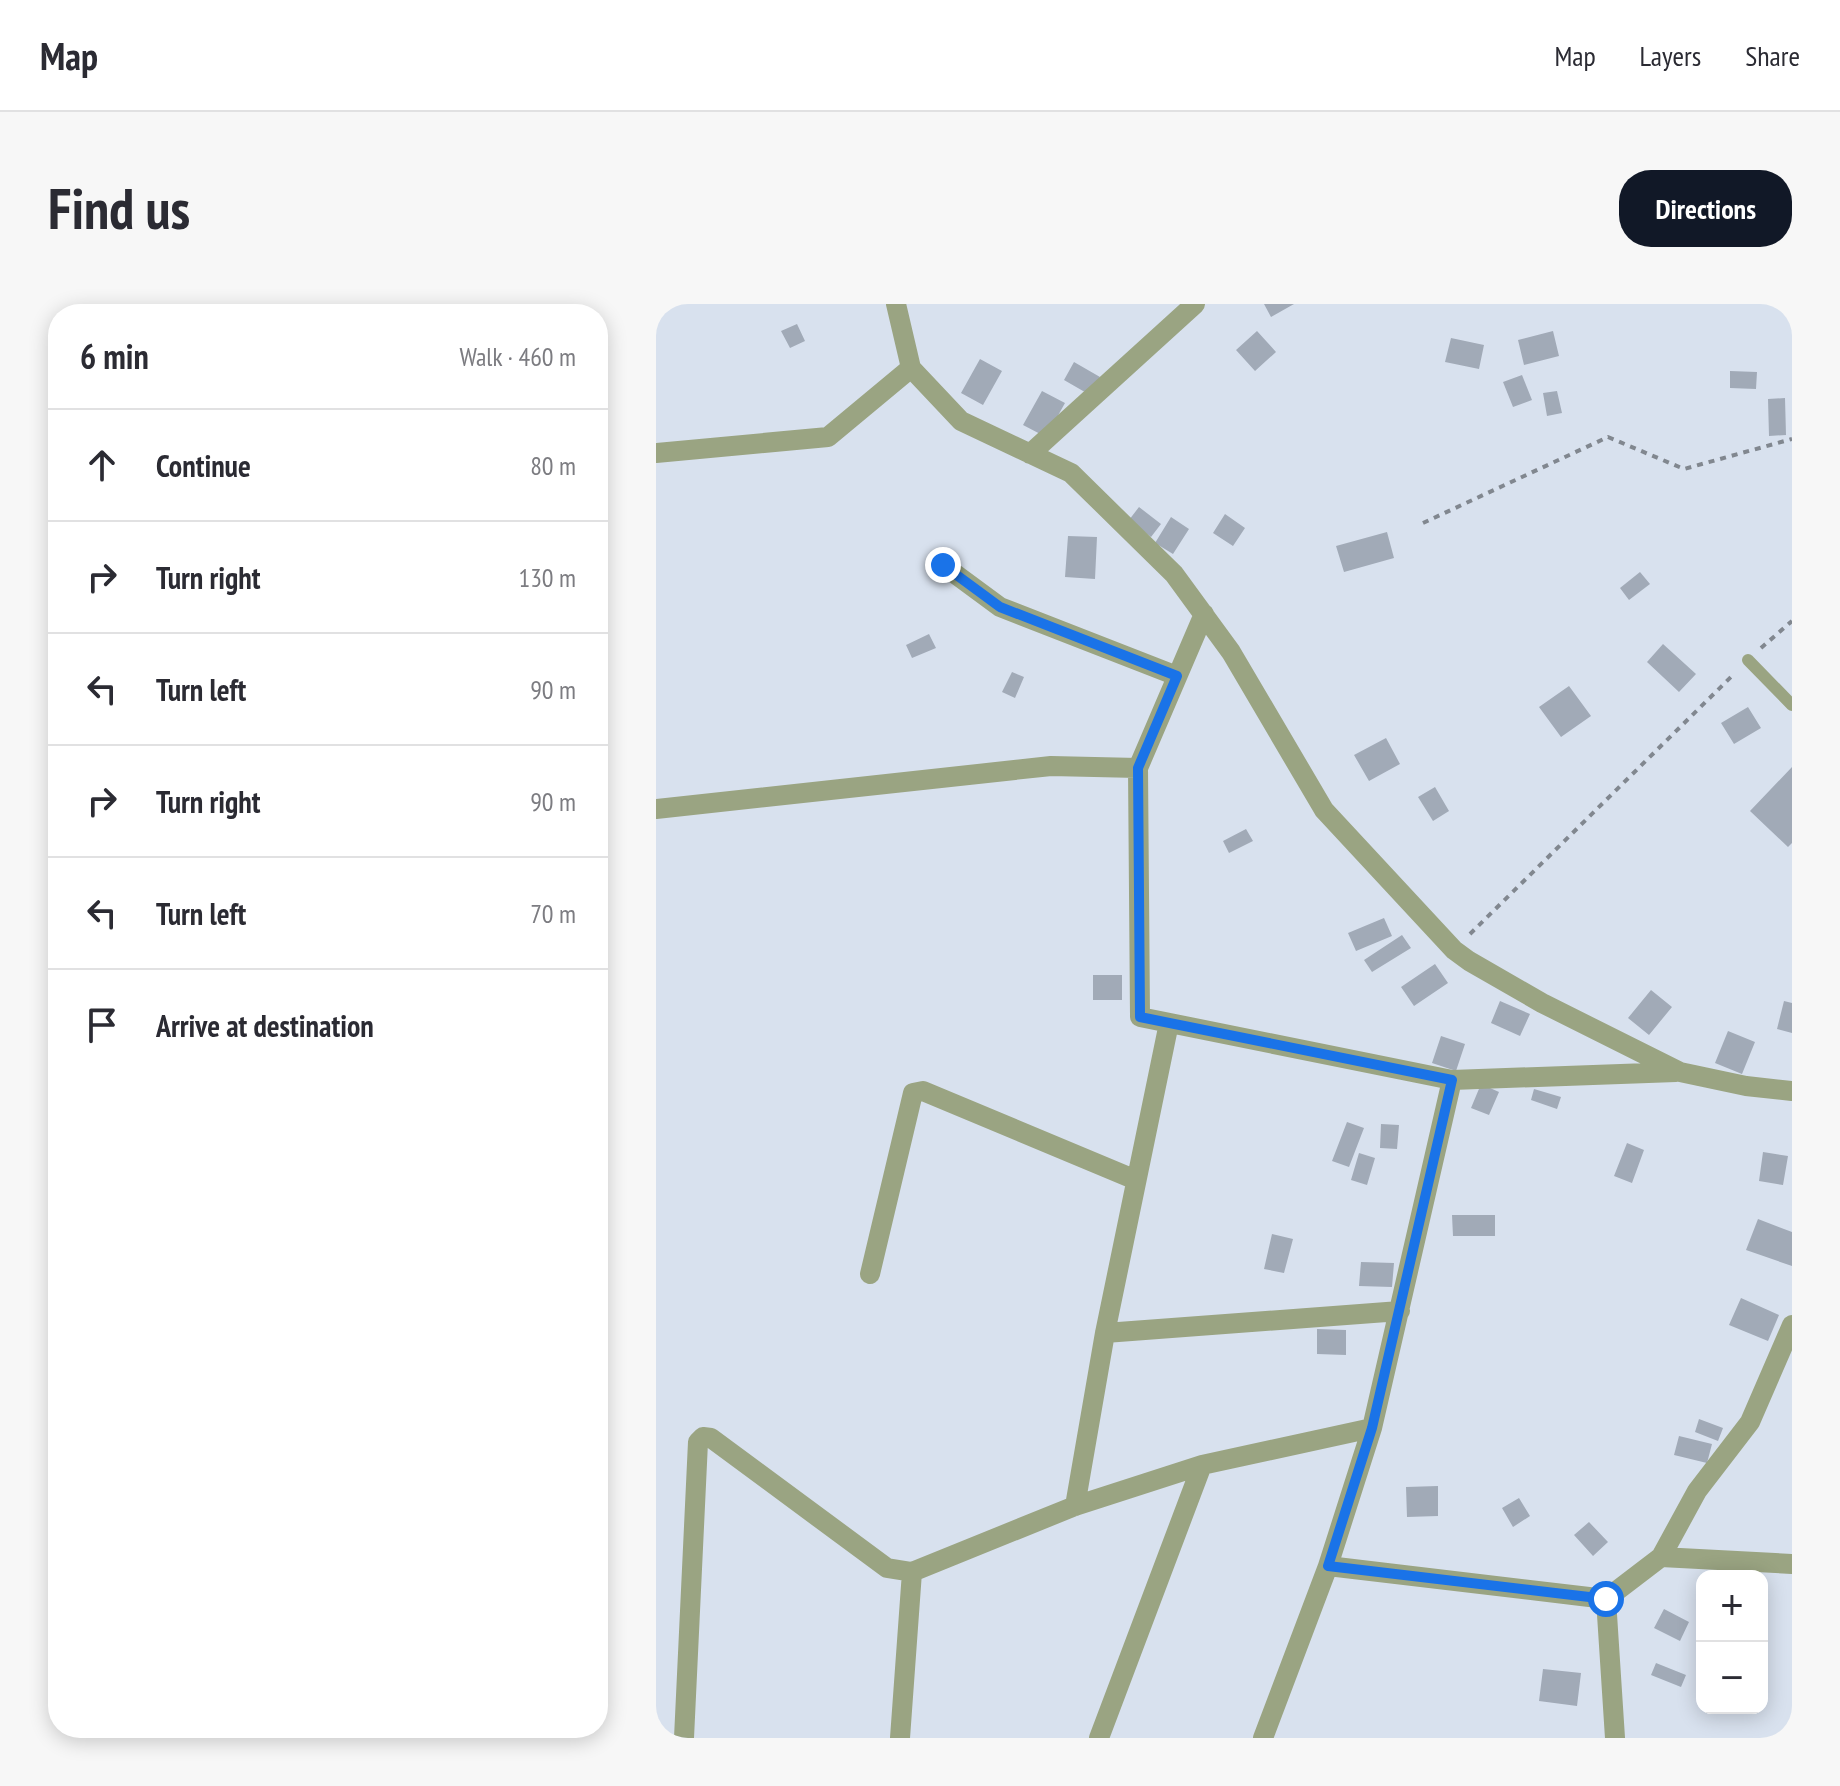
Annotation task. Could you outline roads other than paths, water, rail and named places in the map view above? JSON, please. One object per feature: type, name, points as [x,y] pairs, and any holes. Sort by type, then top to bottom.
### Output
[{"type":"street","points":[[1030,454],[1195,304]]},
{"type":"street","points":[[899,306],[911,368],[961,421],[1071,473],[1174,574],[1231,652],[1324,810],[1454,950],[1542,1003],[1680,1072]]},
{"type":"street","points":[[656,453],[828,437],[911,368]]},
{"type":"street","points":[[943,565],[1000,607],[1177,676]]},
{"type":"street","points":[[1204,614],[1138,768],[1140,1017],[1452,1080],[1680,1072],[1746,1086],[1792,1091]]},
{"type":"street","points":[[656,809],[1051,766],[1138,768]]},
{"type":"street","points":[[1075,1506],[1105,1333],[1169,1023]]},
{"type":"street","points":[[1263,1738],[1328,1566],[1372,1428],[1452,1080]]},
{"type":"street","points":[[870,1274],[913,1093],[917,1090],[1136,1180]]},
{"type":"street","points":[[1105,1333],[1400,1311]]},
{"type":"street","points":[[1328,1566],[1606,1599],[1661,1557],[1697,1491],[1750,1422],[1792,1325]]},
{"type":"street","points":[[684,1738],[698,1442],[703,1437],[711,1438],[887,1568],[912,1572],[1075,1506],[1202,1465],[1372,1428]]},
{"type":"street","points":[[1099,1738],[1202,1465]]},
{"type":"street","points":[[1661,1557],[1792,1564]]},
{"type":"street","points":[[900,1738],[912,1572]]},
{"type":"street","points":[[1606,1599],[1615,1738]]},
{"type":"lane","points":[[1748,660],[1792,705]]}]
